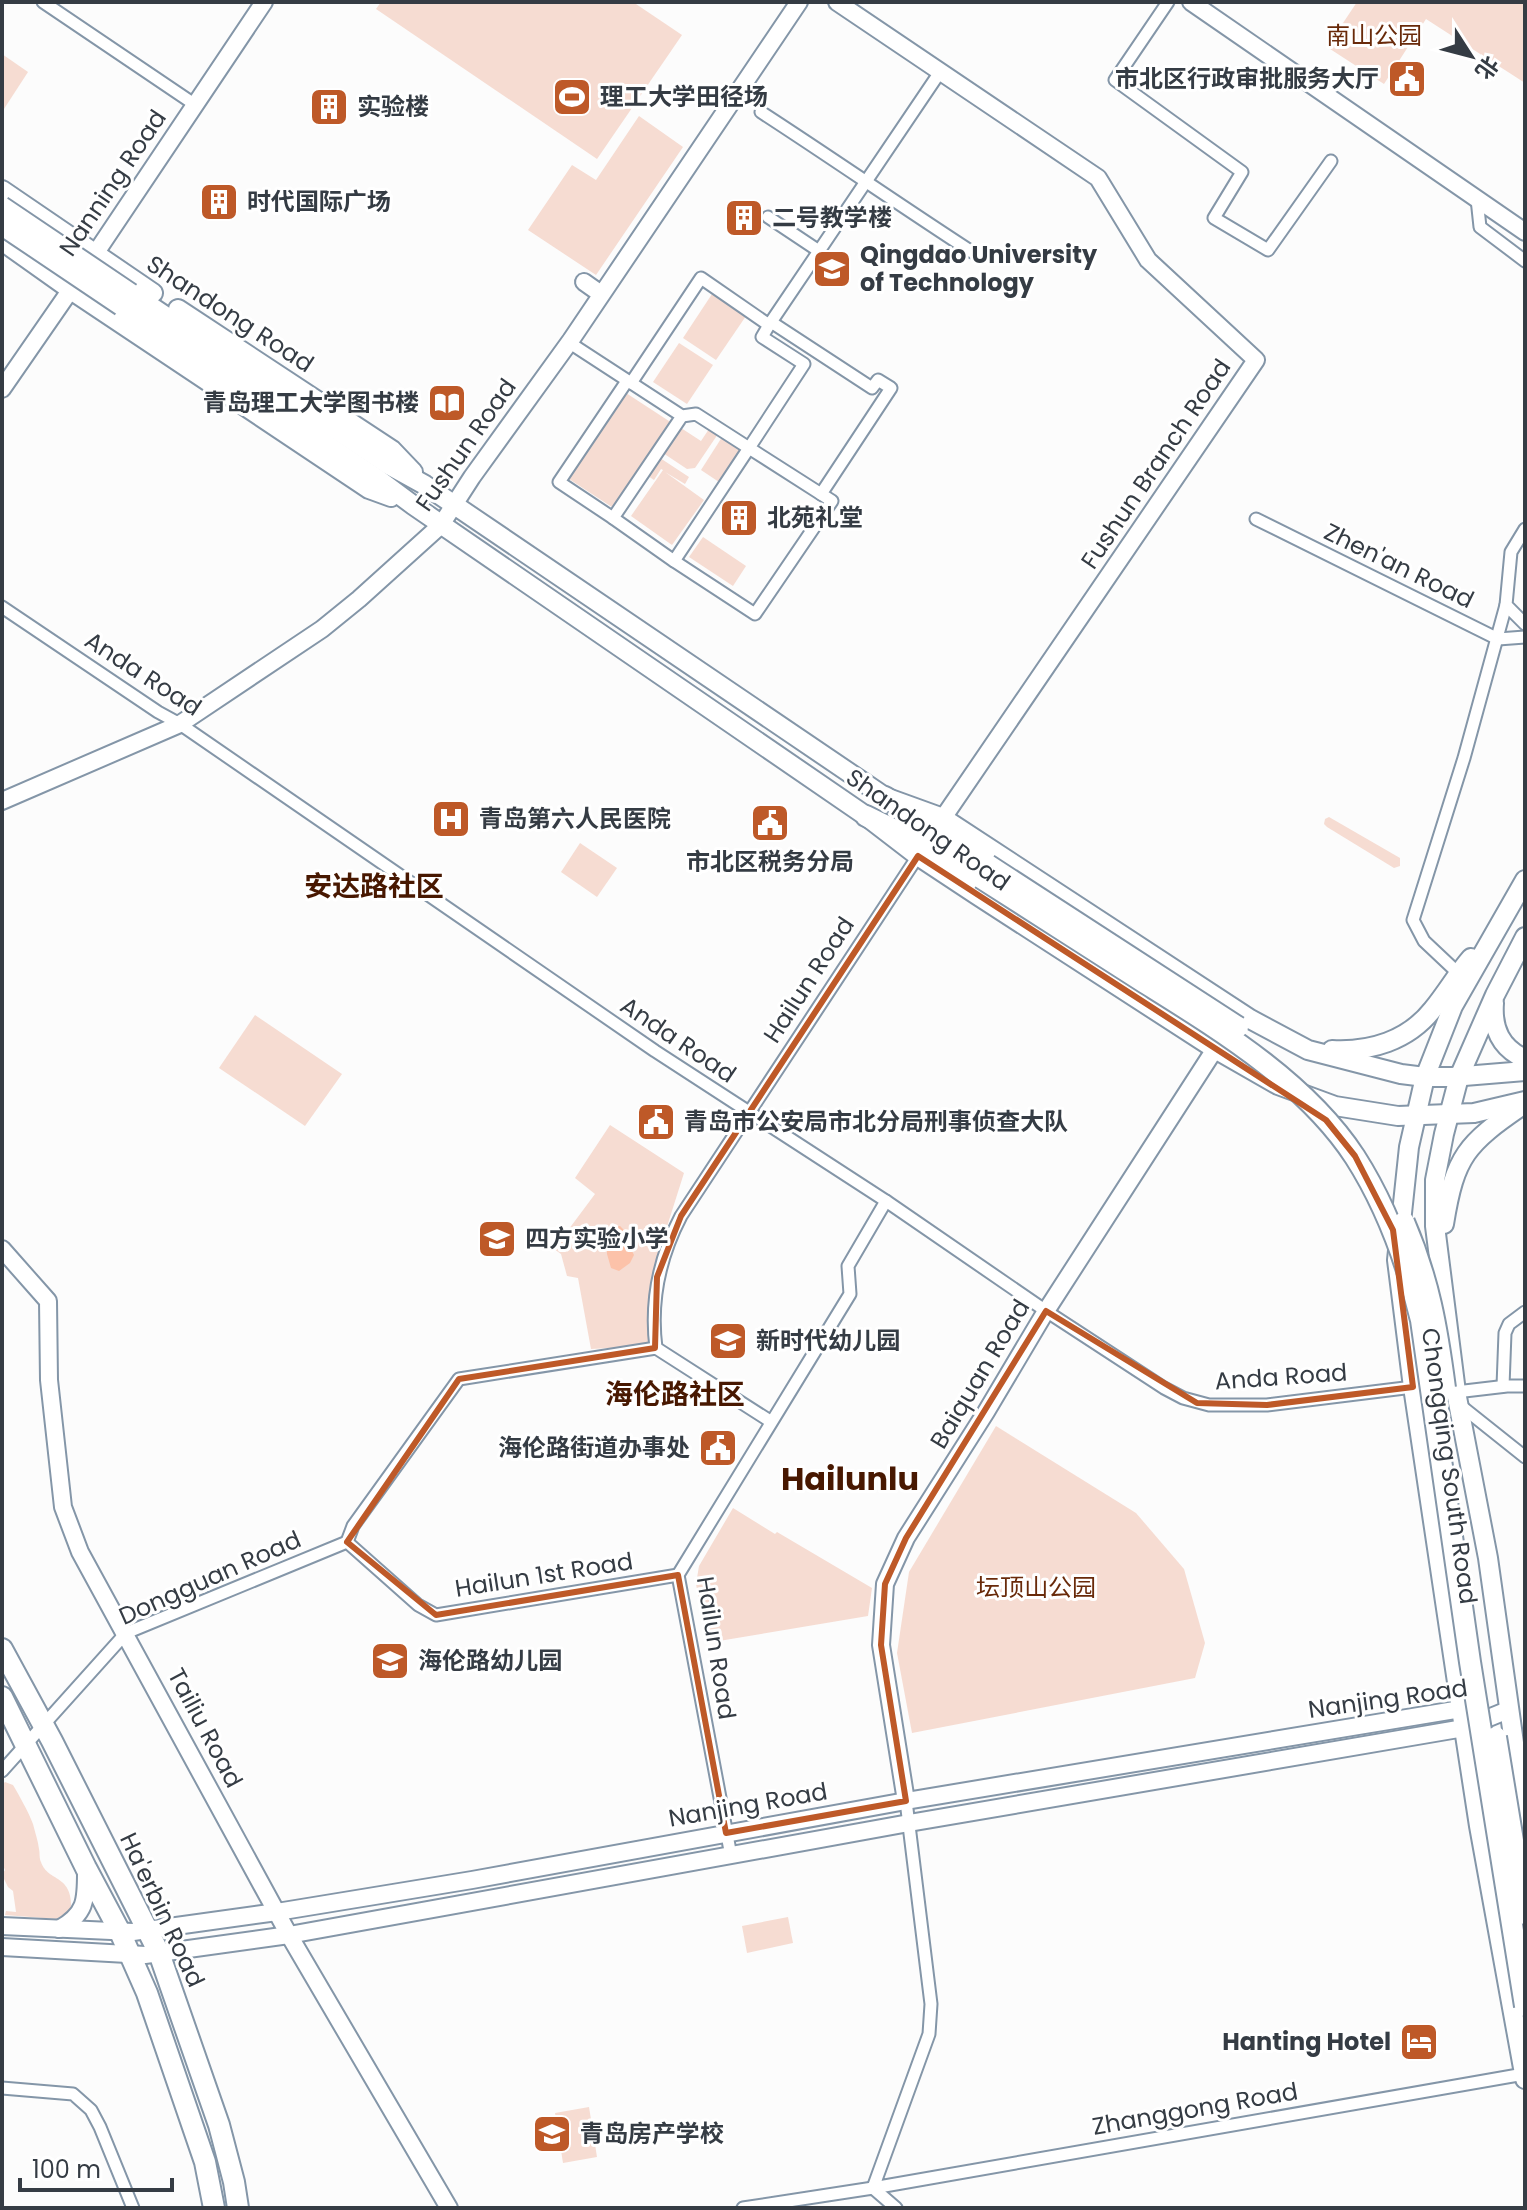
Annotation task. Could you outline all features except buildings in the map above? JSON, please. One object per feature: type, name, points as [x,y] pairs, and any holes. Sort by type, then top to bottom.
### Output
[{"type":"highway","points":[[885,797],[984,872],[1240,1044],[1285,1081],[1326,1120],[1355,1156],[1384,1210],[1411,1278],[1421,1320],[1470,1662],[1525,2006]]},
{"type":"highway","points":[[866,816],[984,872],[1204,1004],[1296,1072],[1337,1112],[1366,1149],[1395,1201],[1424,1273],[1435,1318],[1483,1658],[1525,1914]]},
{"type":"highway","name":"Ha'erbin Road","points":[[2,1649],[159,1953],[219,2125],[238,2208]]},
{"type":"highway","name":"Ha'erbin Road","points":[[2,1697],[120,1932],[162,2031],[205,2162],[214,2208]]},
{"type":"main road","name":"Nanning Road","points":[[2,389],[264,2]]},
{"type":"main road","name":"Fushun Road","points":[[2,801],[180,724],[322,629],[441,525],[572,345],[601,294],[799,2]]},
{"type":"main road","name":"Fushun Branch Road","points":[[837,2],[1098,178],[1148,260],[1256,360],[943,818]]},
{"type":"main road","points":[[1191,2],[1525,232]]},
{"type":"main road","name":"Shandong Road","points":[[2,190],[392,450],[425,485]]},
{"type":"main road","name":"Shandong Road","points":[[2,206],[441,525],[866,816],[918,856],[1215,1049],[1278,1085],[1335,1106],[1363,1112],[1414,1116],[1474,1113],[1525,1103]]},
{"type":"main road","name":"Shandong Road","points":[[2,226],[126,299],[425,485],[885,797],[943,818],[1250,1019],[1308,1050],[1362,1065],[1425,1077],[1525,1071]]},
{"type":"main road","name":"Shandong Road","points":[[2,241],[369,489],[413,505]]},
{"type":"main road","points":[[584,282],[601,294]]},
{"type":"main road","name":"Chongqing South Road","points":[[1525,880],[1453,1006],[1425,1077],[1409,1147],[1397,1260],[1462,1718],[1525,2076]]},
{"type":"main road","points":[[1308,1050],[1354,1051],[1390,1042],[1404,1035],[1433,1009],[1458,973],[1497,929]]},
{"type":"main road","name":"Chongqing South Road","points":[[1525,937],[1495,995],[1459,1077],[1435,1180],[1438,1259],[1457,1398],[1488,1558],[1525,1821]]},
{"type":"main road","points":[[1495,995],[1493,1017],[1496,1031],[1509,1050],[1525,1059]]},
{"type":"main road","name":"Baiquan Road","points":[[906,1801],[881,1645],[885,1584],[906,1538],[1046,1311],[1215,1049]]},
{"type":"main road","points":[[1278,1085],[1313,1106],[1365,1158],[1390,1211],[1397,1260]]},
{"type":"main road","points":[[1438,1259],[1449,1190],[1460,1162],[1483,1134],[1525,1103]]},
{"type":"main road","name":"Tailiu Road","points":[[2,1249],[48,1301],[49,1380],[63,1507],[80,1552],[289,1935],[449,2208]]},
{"type":"main road","name":"Nanjing Road","points":[[2,1947],[130,1956],[289,1935],[731,1856],[1508,1710]]},
{"type":"main road","name":"Nanjing Road","points":[[2,1926],[120,1932],[277,1912],[906,1801],[1462,1718]]},
{"type":"main road","points":[[59,1929],[77,1916],[86,1902],[86,1868]]},
{"type":"street","points":[[43,2],[194,104]]},
{"type":"street","points":[[1168,2],[1115,80],[1242,172],[1214,218],[1268,250],[1331,161]]},
{"type":"street","points":[[674,561],[804,364],[762,337],[940,72]]},
{"type":"street","points":[[761,112],[972,252]]},
{"type":"street","points":[[1477,199],[1480,227],[1525,261]]},
{"type":"street","points":[[768,217],[819,251]]},
{"type":"street","points":[[572,345],[629,382],[682,416],[696,414],[749,448],[821,494],[832,501],[755,614],[559,482],[629,382],[701,278],[872,388],[878,380],[891,388],[821,494]]},
{"type":"street","points":[[613,518],[682,416]]},
{"type":"street","name":"Zhen'an Road","points":[[1256,519],[1498,639]]},
{"type":"street","points":[[1458,973],[1424,941],[1413,920],[1498,639],[1506,605],[1511,552],[1525,529]]},
{"type":"street","points":[[1506,605],[1525,624]]},
{"type":"street","name":"Anda Road","points":[[2,607],[180,724],[655,1051],[886,1201],[1164,1388],[1183,1398],[1209,1405],[1267,1405],[1413,1387]]},
{"type":"street","points":[[1498,639],[1525,637]]},
{"type":"street","name":"Hailun Road","points":[[656,1348],[653,1307],[657,1277],[681,1216],[918,856]]},
{"type":"street","name":"Hailun Road","points":[[731,1856],[678,1575],[850,1294],[848,1266],[886,1201]]},
{"type":"street","points":[[1503,1386],[1505,1333],[1509,1324],[1525,1312]]},
{"type":"street","points":[[347,1542],[353,1526],[459,1379],[656,1348],[770,1421]]},
{"type":"street","points":[[1525,1386],[1503,1386],[1457,1398],[1470,1415],[1525,1457]]},
{"type":"street","name":"Dongguan Road","points":[[2,1771],[126,1633],[347,1542]]},
{"type":"street","name":"Hailun 1st Road","points":[[347,1542],[418,1605],[436,1615],[678,1575]]},
{"type":"street","points":[[896,2208],[873,2188],[929,2034],[931,2004],[906,1801]]},
{"type":"street","name":"Zhanggong Road","points":[[743,2208],[1525,2076]]},
{"type":"street","points":[[2,2088],[73,2094],[91,2110],[133,2208]]},
{"type":"highlighted area","points":[[918,856],[1326,1120],[1355,1156],[1393,1230],[1413,1387],[1267,1405],[1197,1403],[1046,1311],[906,1538],[885,1584],[881,1645],[906,1801],[726,1833],[678,1575],[436,1615],[347,1542],[459,1379],[655,1348],[657,1277],[681,1216]]},
{"type":"green space","name":"理工大学田径场","points":[[381,2],[633,2],[682,35],[597,159],[376,9]]},
{"type":"green space","name":"南山公园","points":[[1357,2],[1525,2],[1525,83],[1426,19],[1384,84],[1327,47]]},
{"type":"green space","points":[[2,54],[28,72],[2,112]]},
{"type":"green space","points":[[639,116],[683,147],[596,275],[528,230],[572,165],[596,180]]},
{"type":"green space","points":[[712,294],[746,316],[716,360],[683,338]]},
{"type":"green space","points":[[679,343],[713,365],[687,404],[653,382]]},
{"type":"green space","points":[[626,393],[672,423],[615,509],[569,479]]},
{"type":"green space","points":[[711,426],[720,431],[695,468],[687,469],[663,453],[681,428],[701,441]]},
{"type":"green space","points":[[724,434],[745,448],[722,484],[701,470]]},
{"type":"green space","points":[[660,458],[689,477],[685,484],[665,472],[704,500],[672,545],[631,516],[663,470],[654,480],[648,476]]},
{"type":"green space","points":[[703,537],[746,566],[733,586],[689,557]]},
{"type":"green space","points":[[1329,817],[1400,858],[1400,866],[1394,868],[1327,827],[1325,819]]},
{"type":"green space","points":[[580,843],[617,868],[597,897],[561,872]]},
{"type":"green space","points":[[255,1015],[342,1074],[305,1126],[219,1068]]},
{"type":"green space","points":[[610,1125],[684,1173],[658,1255],[648,1305],[649,1346],[591,1349],[578,1278],[567,1276],[561,1254],[554,1249],[595,1194],[575,1178]]},
{"type":"green space","name":"坛顶山公园","points":[[996,1426],[1136,1513],[1184,1569],[1205,1643],[1195,1678],[912,1733],[897,1653],[909,1572]]},
{"type":"green space","points":[[733,1508],[872,1588],[868,1616],[707,1643],[696,1584],[699,1566]]},
{"type":"green space","points":[[5,1782],[13,1785],[29,1814],[44,1869],[69,1891],[71,1912],[56,1919],[5,1915],[6,1911],[16,1912],[13,1891],[2,1875],[5,1870],[2,1863],[2,1785]]},
{"type":"green space","points":[[788,1917],[793,1943],[747,1953],[742,1926]]},
{"type":"green space","points":[[589,2107],[597,2157],[563,2163],[555,2113]]},
{"type":"shaded area","points":[[606,1226],[620,1226],[633,1239],[630,1247],[634,1255],[630,1263],[619,1271],[611,1268]]},
{"type":"place","name":"市北区行政审批服务大厅","points":[[1407,79]]},
{"type":"place","name":"理工大学田径场","points":[[572,97]]},
{"type":"place","name":"实验楼","points":[[329,107]]},
{"type":"place","name":"时代国际广场","points":[[219,202]]},
{"type":"place","name":"二号教学楼","points":[[744,218]]},
{"type":"place","name":"Qingdao University of Technology","points":[[832,269]]},
{"type":"place","name":"青岛理工大学图书楼","points":[[447,403]]},
{"type":"place","name":"北苑礼堂","points":[[739,518]]},
{"type":"place","name":"青岛第六人民医院","points":[[451,819]]},
{"type":"place","name":"市北区税务分局","points":[[770,823]]},
{"type":"place","name":"青岛市公安局市北分局刑事侦查大队","points":[[656,1122]]},
{"type":"place","name":"四方实验小学","points":[[497,1239]]},
{"type":"place","name":"新时代幼儿园","points":[[728,1341]]},
{"type":"place","name":"海伦路街道办事处","points":[[718,1448]]},
{"type":"place","name":"海伦路幼儿园","points":[[390,1661]]},
{"type":"place","name":"Hanting Hotel","points":[[1419,2042]]},
{"type":"place","name":"青岛房产学校","points":[[552,2134]]},
{"type":"district","name":"安达路社区","points":[[374,886]]},
{"type":"district","name":"海伦路社区","points":[[675,1394]]},
{"type":"district","name":"Hailunlu","points":[[850,1479]]}]
